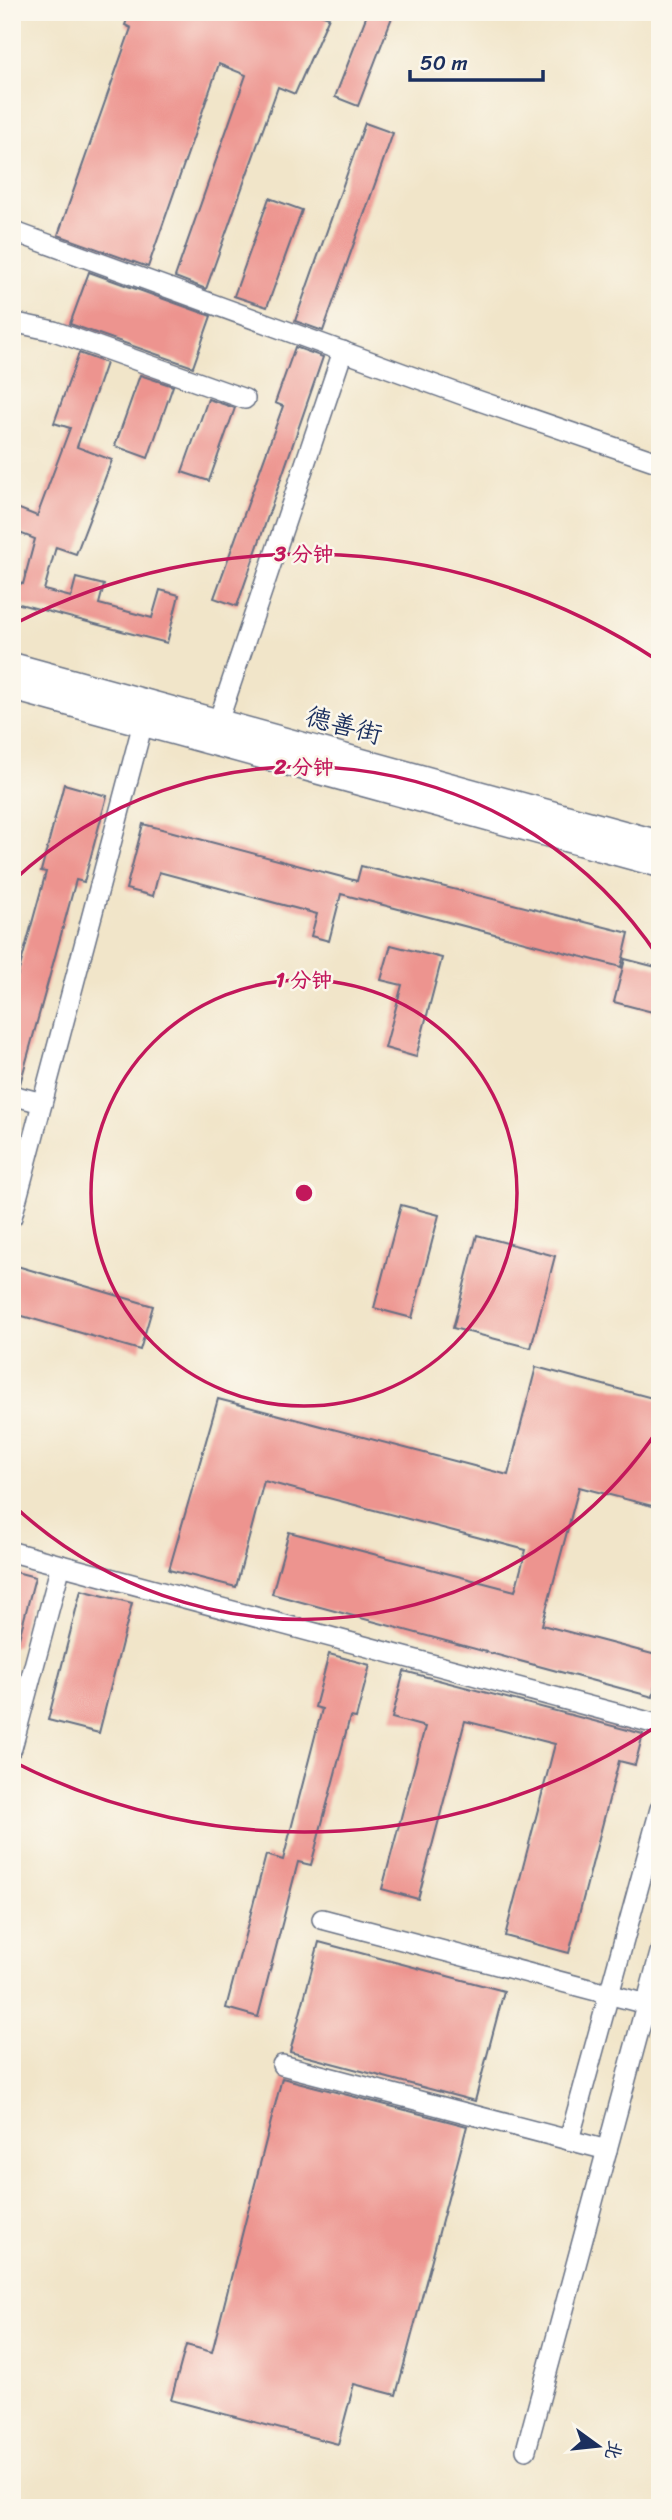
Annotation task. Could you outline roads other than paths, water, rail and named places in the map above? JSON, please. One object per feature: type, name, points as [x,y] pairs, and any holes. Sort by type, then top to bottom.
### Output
[{"type":"main road","name":"德善街","points":[[12,665],[660,842]]},
{"type":"main road","name":"德善街","points":[[12,688],[660,865]]},
{"type":"street","points":[[12,231],[660,463]]},
{"type":"street","points":[[12,322],[54,331],[245,399]]},
{"type":"street","points":[[218,722],[343,351]]},
{"type":"street","points":[[12,1217],[143,723]]},
{"type":"street","points":[[12,1095],[42,1103]]},
{"type":"street","points":[[12,1552],[660,1725]]},
{"type":"street","points":[[12,1748],[61,1565]]},
{"type":"street","points":[[569,2140],[660,1809]]},
{"type":"street","points":[[322,1919],[646,2004]]},
{"type":"street","points":[[526,2450],[660,1953]]},
{"type":"street","points":[[282,2065],[607,2150]]}]
